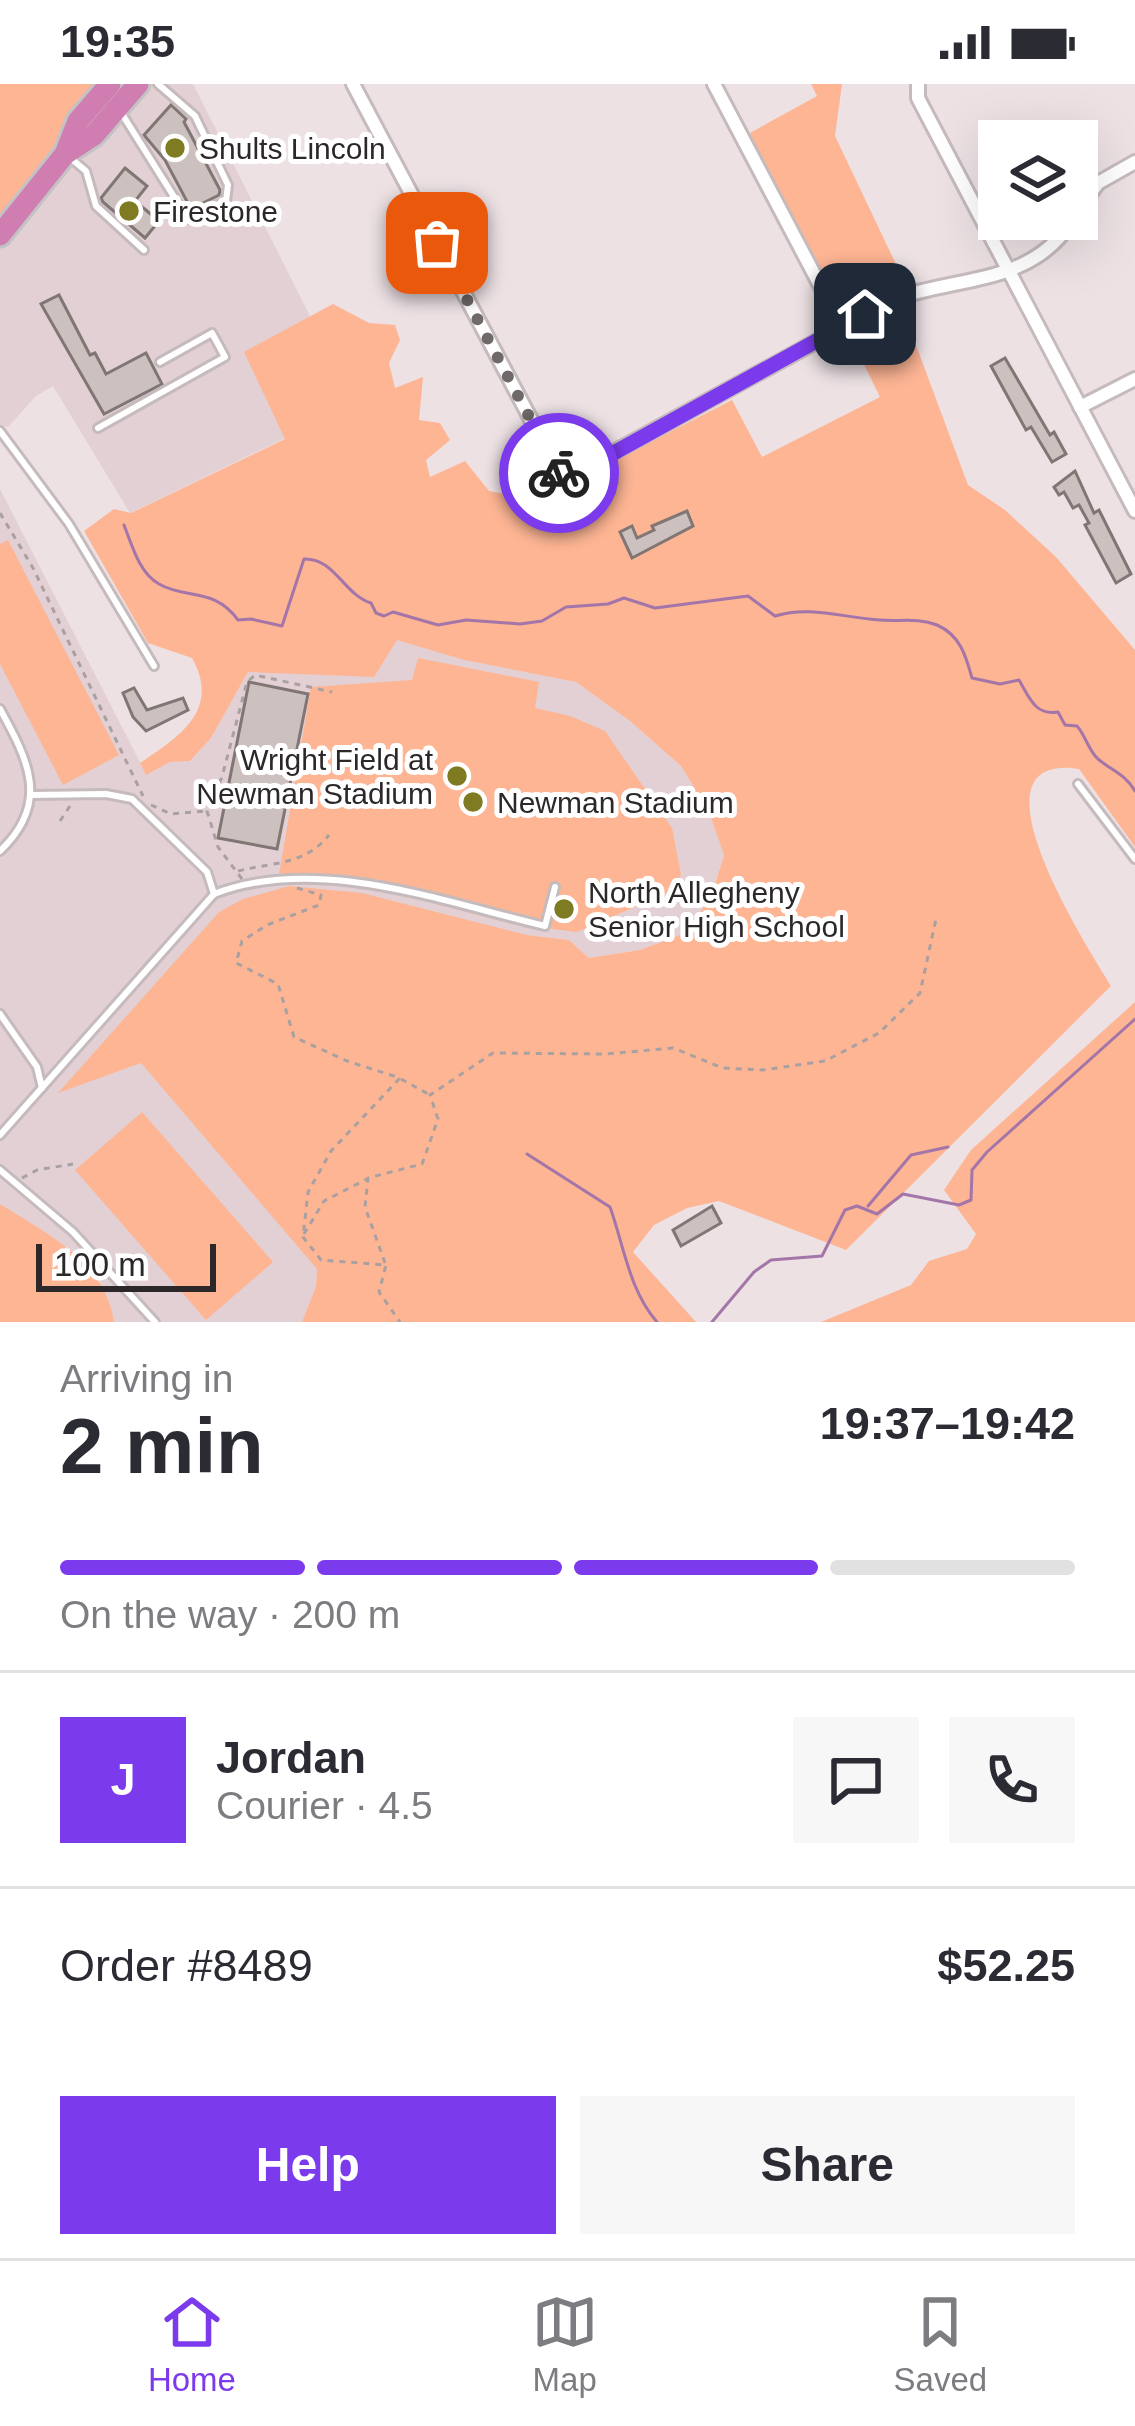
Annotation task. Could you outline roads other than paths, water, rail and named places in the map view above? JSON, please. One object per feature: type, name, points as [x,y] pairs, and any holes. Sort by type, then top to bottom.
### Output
[{"type":"highway","points":[[0,235],[65,154],[78,121],[110,84]]},
{"type":"highway","points":[[65,154],[94,135],[138,84]]},
{"type":"street","points":[[353,84],[563,481],[895,299],[929,287],[1009,273],[1057,240]]},
{"type":"street","points":[[714,84],[842,327]]},
{"type":"street","points":[[918,84],[918,98],[1135,511]]},
{"type":"street","points":[[1098,183],[1135,162]]},
{"type":"street","points":[[1080,407],[1135,379]]},
{"type":"lane","points":[[117,106],[188,219],[210,210],[226,201],[228,185],[194,116],[158,84]]},
{"type":"lane","points":[[65,154],[86,171],[96,206],[144,250]]},
{"type":"lane","points":[[98,428],[225,357],[212,333],[160,362]]},
{"type":"lane","points":[[0,431],[69,524],[154,666]]},
{"type":"lane","points":[[0,709],[26,758],[31,795],[21,825],[0,850]]},
{"type":"lane","points":[[1078,784],[1135,859]]},
{"type":"lane","points":[[31,795],[106,794],[132,799],[207,872],[214,894]]},
{"type":"lane","points":[[0,1135],[214,894],[246,884],[313,878],[354,882],[545,926],[555,887]]},
{"type":"lane","points":[[0,1014],[37,1067],[42,1088]]},
{"type":"lane","points":[[0,1170],[73,1232],[155,1322]]},
{"type":"waterway","points":[[124,525],[141,566],[159,584],[210,598],[238,620],[282,626],[304,559],[324,564],[371,603],[376,613],[393,612],[438,625],[466,620],[542,621],[566,607],[624,598],[655,608],[748,596],[775,616],[814,612],[930,623],[957,640],[972,678],[1000,684],[1019,680],[1034,704],[1058,712],[1065,725],[1077,726],[1095,755],[1135,791]]},
{"type":"waterway","points":[[712,1322],[754,1272],[771,1260],[822,1256],[845,1210],[857,1206],[877,1214],[903,1194],[959,1205],[971,1200],[972,1170],[987,1152],[1135,1019]]},
{"type":"waterway","points":[[868,1206],[911,1155],[948,1147]]},
{"type":"waterway","points":[[527,1154],[610,1207],[634,1282],[657,1322]]},
{"type":"place","name":"Shults Lincoln","points":[[175,148]]},
{"type":"place","name":"Firestone","points":[[129,211]]},
{"type":"place","name":"Wright Field at Newman Stadium","points":[[457,776]]},
{"type":"place","name":"Newman Stadium","points":[[473,802]]},
{"type":"place","name":"North Allegheny Senior High School","points":[[564,909]]}]
